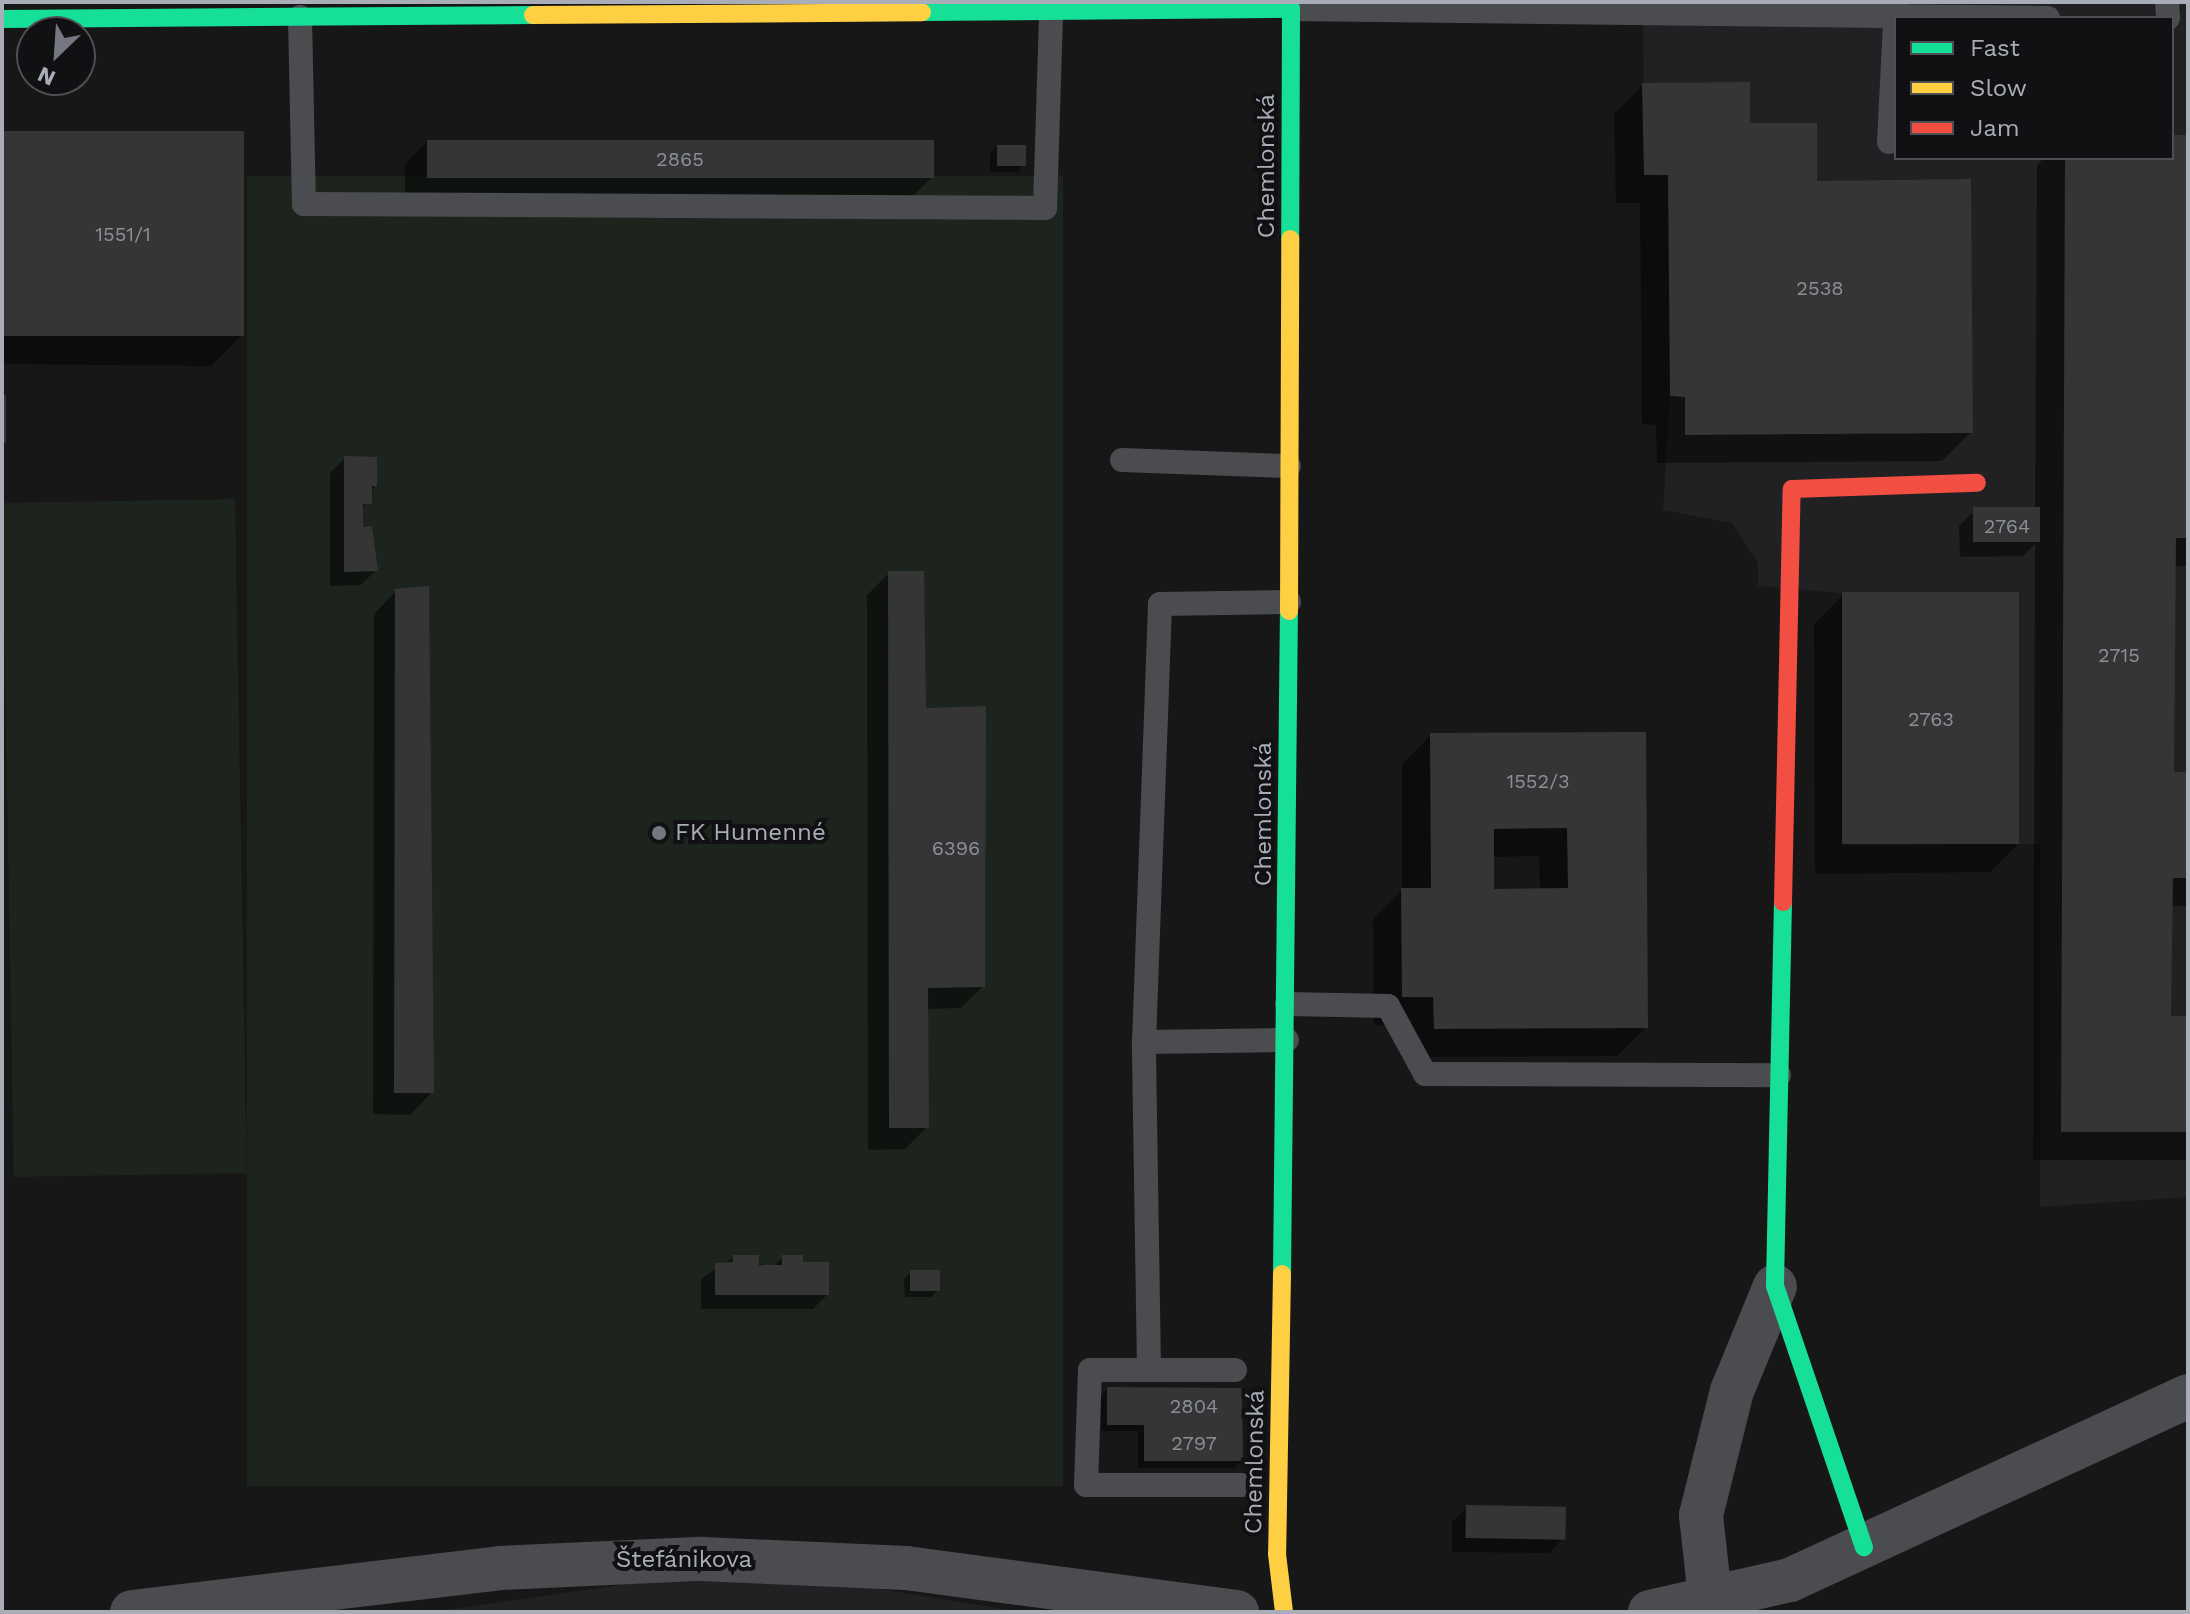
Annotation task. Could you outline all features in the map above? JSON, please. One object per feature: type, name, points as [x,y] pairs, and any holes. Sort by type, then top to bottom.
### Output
[{"type":"street","points":[[2,19],[147,10],[300,17],[813,8],[1006,7],[1051,12],[1293,6]]},
{"type":"street","name":"Chemlonská","points":[[1284,1612],[1277,1554],[1287,1040],[1293,6]]},
{"type":"street","points":[[1864,1547],[1775,1286],[1792,489],[1977,483]]},
{"type":"street","points":[[1710,1597],[1701,1515],[1732,1391],[1775,1286]]},
{"type":"street","points":[[1650,1612],[1790,1580],[2188,1396]]},
{"type":"street","name":"Štefánikova","points":[[132,1612],[500,1568],[702,1559],[906,1568],[1237,1612]]},
{"type":"lane","points":[[1293,6],[1896,8],[2018,16]]},
{"type":"lane","points":[[300,17],[304,204],[1045,208],[1051,12]]},
{"type":"lane","points":[[1889,142],[1894,46]]},
{"type":"lane","points":[[1122,460],[1289,466]]},
{"type":"lane","points":[[1149,1370],[1144,1042],[1160,604],[1289,602]]},
{"type":"lane","points":[[1287,1004],[1388,1006],[1425,1074],[1779,1075]]},
{"type":"lane","points":[[1144,1042],[1287,1040]]},
{"type":"lane","points":[[1235,1370],[1090,1370],[1086,1485],[1242,1485]]},
{"type":"shaded area","points":[[1643,2],[2188,2],[2188,1197],[2040,1207],[2040,844],[1843,846],[1842,593],[1758,586],[1758,563],[1732,523],[1663,510],[1670,396],[1668,176],[1644,175]]},
{"type":"shaded area","name":"FK Humenné","points":[[247,176],[1063,176],[1063,1486],[247,1486]]},
{"type":"shaded area","points":[[235,499],[247,1173],[14,1177],[2,503]]},
{"type":"shaded area","points":[[726,1580],[830,1581],[1022,1612],[431,1612],[628,1584]]},
{"type":"building","points":[[1750,82],[1750,123],[1817,123],[1817,181],[1971,179],[1973,433],[1685,435],[1685,397],[1670,396],[1668,175],[1644,175],[1642,83]]},
{"type":"building","points":[[2,131],[244,131],[244,336],[2,336]]},
{"type":"building","points":[[2174,135],[2188,135],[2188,538],[2176,538],[2174,772],[2188,772],[2188,878],[2173,878],[2171,1016],[2188,1016],[2188,1132],[2061,1132],[2065,160],[2174,160]]},
{"type":"building","points":[[427,140],[934,140],[934,178],[427,178]]},
{"type":"building","points":[[997,145],[1026,145],[1026,166],[997,166]]},
{"type":"building","points":[[2,395],[6,395],[6,443],[2,443]]},
{"type":"building","points":[[344,456],[377,457],[377,486],[372,486],[372,504],[363,504],[363,527],[372,526],[378,571],[344,572]]},
{"type":"building","points":[[1973,507],[2040,507],[2040,542],[1973,542]]},
{"type":"building","points":[[888,571],[924,571],[926,708],[986,706],[985,987],[928,988],[929,1128],[889,1128]]},
{"type":"building","points":[[429,586],[434,1093],[394,1093],[395,589]]},
{"type":"building","points":[[1842,592],[2019,592],[2019,844],[1842,844]]},
{"type":"building","points":[[1646,732],[1648,1028],[1434,1029],[1433,997],[1402,997],[1401,888],[1431,888],[1430,733]],"holes":[[[1567,828],[1568,888],[1494,889],[1494,829]]]},
{"type":"building","points":[[733,1255],[759,1255],[759,1265],[782,1265],[782,1255],[803,1255],[803,1262],[829,1262],[829,1295],[715,1295],[715,1263],[733,1262]]},
{"type":"building","points":[[910,1270],[940,1270],[940,1291],[910,1291]]},
{"type":"building","points":[[1107,1387],[1242,1388],[1243,1461],[1144,1461],[1144,1425],[1107,1425]]},
{"type":"building","points":[[1466,1505],[1566,1507],[1565,1540],[1465,1538]]},
{"type":"traffic: fast","points":[[922,12],[1291,9],[1290,239]]},
{"type":"traffic: fast","points":[[2,19],[533,15]]},
{"type":"traffic: fast","points":[[1282,1274],[1289,611]]},
{"type":"traffic: fast","points":[[1783,902],[1775,1286],[1864,1547]]},
{"type":"traffic: slow","points":[[533,15],[922,12]]},
{"type":"traffic: slow","points":[[1289,611],[1290,239]]},
{"type":"traffic: slow","points":[[1282,1274],[1277,1554],[1284,1612]]},
{"type":"traffic: jam","points":[[1783,902],[1792,489],[1977,483]]},
{"type":"place","name":"FK Humenné","points":[[659,833]]}]
